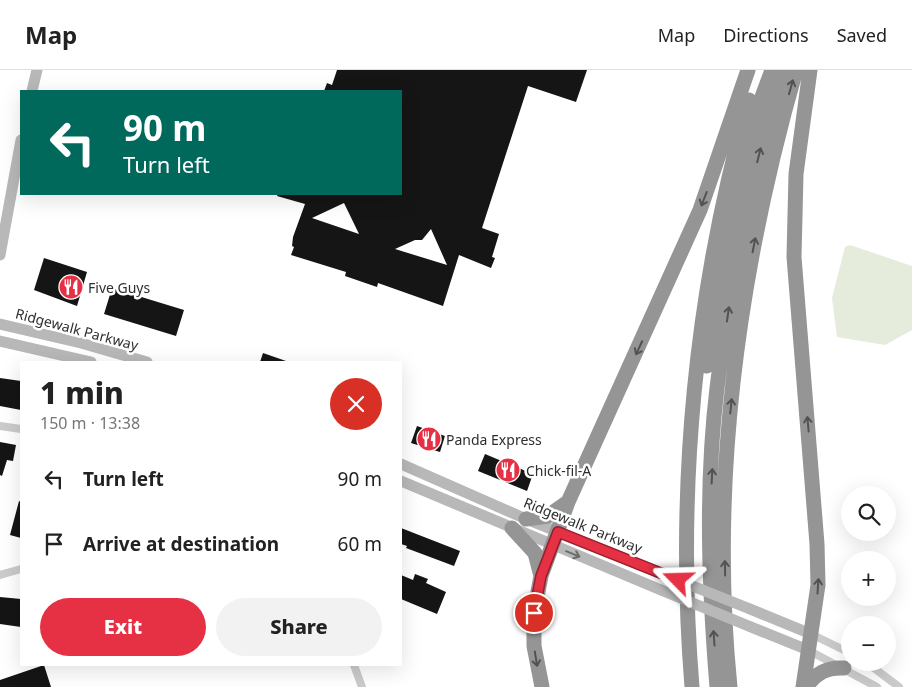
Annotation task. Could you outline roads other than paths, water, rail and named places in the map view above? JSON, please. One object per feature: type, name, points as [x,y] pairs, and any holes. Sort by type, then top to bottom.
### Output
[{"type":"highway","points":[[542,687],[534,646],[534,613],[541,576],[568,502],[700,210],[748,70]]},
{"type":"highway","points":[[692,687],[687,575],[688,490],[694,393],[708,287],[738,140],[758,70]]},
{"type":"highway","points":[[688,490],[726,248],[759,105],[772,70]]},
{"type":"highway","points":[[718,687],[713,636],[710,532],[716,390],[737,252],[782,70]]},
{"type":"highway","points":[[730,687],[725,591],[725,505],[726,468],[736,356],[754,241],[770,167],[796,70]]},
{"type":"highway","points":[[804,687],[818,585],[818,566],[794,257],[794,216],[800,134],[810,70]]},
{"type":"highway","points":[[526,520],[548,516],[568,502]]},
{"type":"highway","points":[[512,528],[536,553],[541,576]]},
{"type":"highway","points":[[804,687],[820,672],[836,667],[841,668]]},
{"type":"main road","points":[[32,90],[37,70]]},
{"type":"main road","points":[[0,255],[20,145]]},
{"type":"main road","name":"Ridgewalk Parkway","points":[[0,324],[82,343],[144,361]]},
{"type":"main road","name":"Ridgewalk Parkway","points":[[0,340],[87,361]]},
{"type":"main road","name":"Ridgewalk Parkway","points":[[402,464],[526,520],[555,539],[661,590],[808,650]]},
{"type":"main road","name":"Ridgewalk Parkway","points":[[402,481],[512,528],[555,539],[660,573],[811,634]]},
{"type":"street","points":[[0,426],[20,428]]},
{"type":"street","points":[[0,575],[20,569]]},
{"type":"street","points":[[811,634],[841,649]]},
{"type":"street","points":[[808,650],[841,666]]},
{"type":"street","points":[[354,666],[362,687]]},
{"type":"street","points":[[849,671],[877,687]]},
{"type":"street","points":[[878,671],[898,687]]},
{"type":"place","name":"Five Guys","points":[[71,287]]},
{"type":"place","name":"Panda Express","points":[[429,439]]},
{"type":"place","name":"Chick-fil-A","points":[[508,470]]}]
